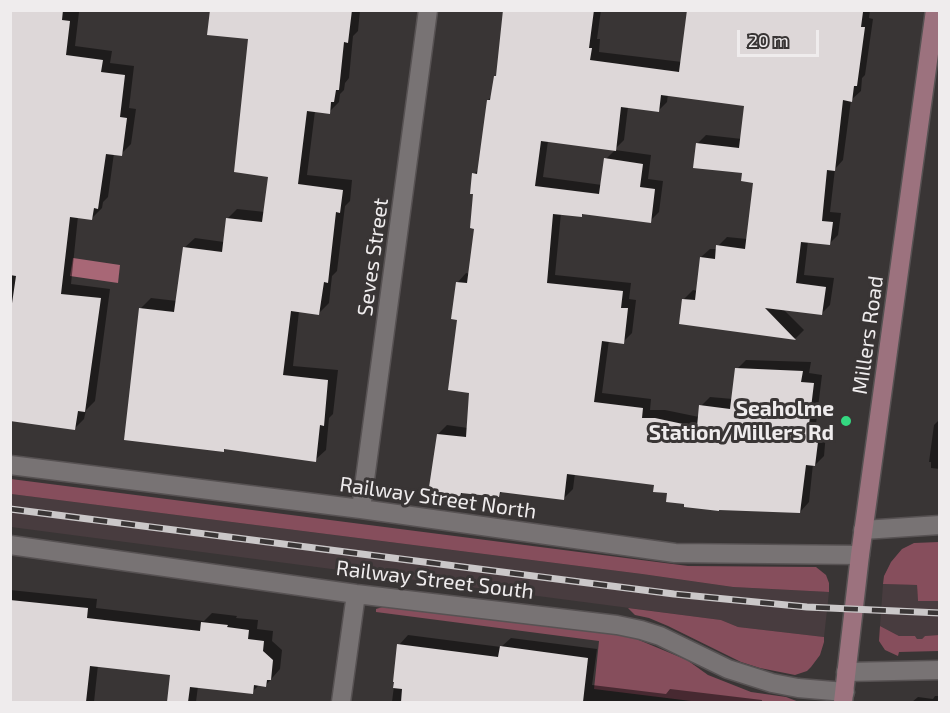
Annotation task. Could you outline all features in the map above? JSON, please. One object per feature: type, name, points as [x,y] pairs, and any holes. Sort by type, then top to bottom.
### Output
[{"type":"main road","name":"Millers Road","points":[[844,697],[863,531],[935,10]]},
{"type":"street","name":"Seves Street","points":[[362,509],[428,10]]},
{"type":"street","name":"Railway Street North","points":[[10,465],[362,509],[675,553],[860,555]]},
{"type":"street","points":[[863,531],[939,525]]},
{"type":"street","name":"Railway Street South","points":[[10,545],[356,594],[592,621],[660,636],[714,663],[748,676],[844,697]]},
{"type":"street","points":[[341,702],[356,594]]},
{"type":"street","points":[[846,672],[939,670]]},
{"type":"shaded area","points":[[73,258],[120,265],[118,283],[70,276]]},
{"type":"shaded area","points":[[11,479],[688,566],[816,567],[826,575],[829,592],[733,587],[11,494]]},
{"type":"shaded area","points":[[11,494],[733,587],[829,592],[824,637],[738,627],[721,620],[11,527]]},
{"type":"shaded area","points":[[939,542],[939,601],[918,601],[917,585],[883,584],[891,562],[902,549],[914,543]]},
{"type":"shaded area","points":[[883,584],[917,585],[918,601],[939,601],[939,635],[917,639],[915,636],[899,636],[880,626]]},
{"type":"shaded area","points":[[392,604],[605,632],[634,638],[687,660],[708,675],[751,692],[786,697],[799,702],[699,702],[594,689],[599,641],[376,612],[376,609]]},
{"type":"shaded area","points":[[628,608],[721,620],[738,627],[824,637],[824,642],[820,655],[811,667],[795,675],[741,662],[668,626],[635,615]]},
{"type":"shaded area","points":[[880,626],[899,636],[915,636],[917,639],[939,635],[939,651],[899,652],[898,656],[885,650],[879,641]]},
{"type":"building","points":[[10,10],[63,10],[62,20],[70,21],[66,55],[103,60],[101,72],[125,75],[120,117],[127,118],[122,156],[106,154],[98,209],[94,208],[92,220],[70,217],[61,294],[101,298],[85,412],[78,411],[75,430],[10,421],[10,317],[16,276],[10,275]]},
{"type":"building","points":[[210,10],[352,10],[348,43],[344,42],[339,90],[336,90],[334,102],[331,102],[330,114],[307,111],[298,184],[343,190],[340,213],[336,212],[328,283],[324,282],[319,315],[291,311],[283,375],[328,380],[324,426],[320,425],[316,462],[224,449],[224,452],[124,440],[139,308],[174,312],[183,247],[222,252],[226,218],[262,222],[268,177],[234,172],[248,39],[207,35]]},
{"type":"building","points":[[503,10],[594,10],[589,48],[592,48],[590,60],[679,72],[687,10],[849,10],[863,12],[861,27],[865,27],[857,86],[854,86],[852,102],[843,100],[835,171],[827,170],[822,221],[833,222],[830,245],[801,242],[796,283],[826,287],[822,315],[765,308],[796,340],[679,324],[682,299],[695,300],[700,257],[715,259],[716,245],[745,249],[753,183],[741,181],[742,173],[693,168],[696,143],[739,148],[744,106],[661,95],[659,112],[621,107],[616,151],[541,141],[535,186],[599,194],[604,158],[643,164],[640,187],[655,189],[651,223],[582,214],[582,217],[553,214],[547,283],[623,291],[621,308],[628,308],[624,344],[602,341],[594,402],[643,408],[642,418],[655,418],[697,427],[699,405],[730,409],[735,368],[803,371],[801,382],[814,383],[807,441],[818,442],[815,466],[806,465],[800,513],[719,511],[684,507],[684,504],[666,502],[667,493],[653,492],[654,485],[567,474],[564,500],[500,492],[499,497],[461,493],[460,497],[428,494],[437,434],[466,437],[469,393],[448,390],[457,320],[451,319],[456,282],[467,283],[474,229],[470,228],[472,173],[477,174],[487,100],[490,100],[494,76],[496,76]]},
{"type":"building","points":[[10,600],[88,608],[87,618],[200,631],[201,622],[249,630],[248,639],[264,641],[263,651],[273,660],[271,680],[267,680],[266,687],[254,685],[253,694],[190,687],[188,702],[167,702],[170,675],[90,666],[86,702],[10,702]]},
{"type":"building","points":[[397,644],[498,657],[500,646],[588,658],[583,702],[401,702],[402,689],[393,688]]},
{"type":"railway","points":[[10,509],[674,594],[807,607],[940,613]]},
{"type":"place","name":"Seaholme Station/Millers Rd","points":[[846,421]]}]
